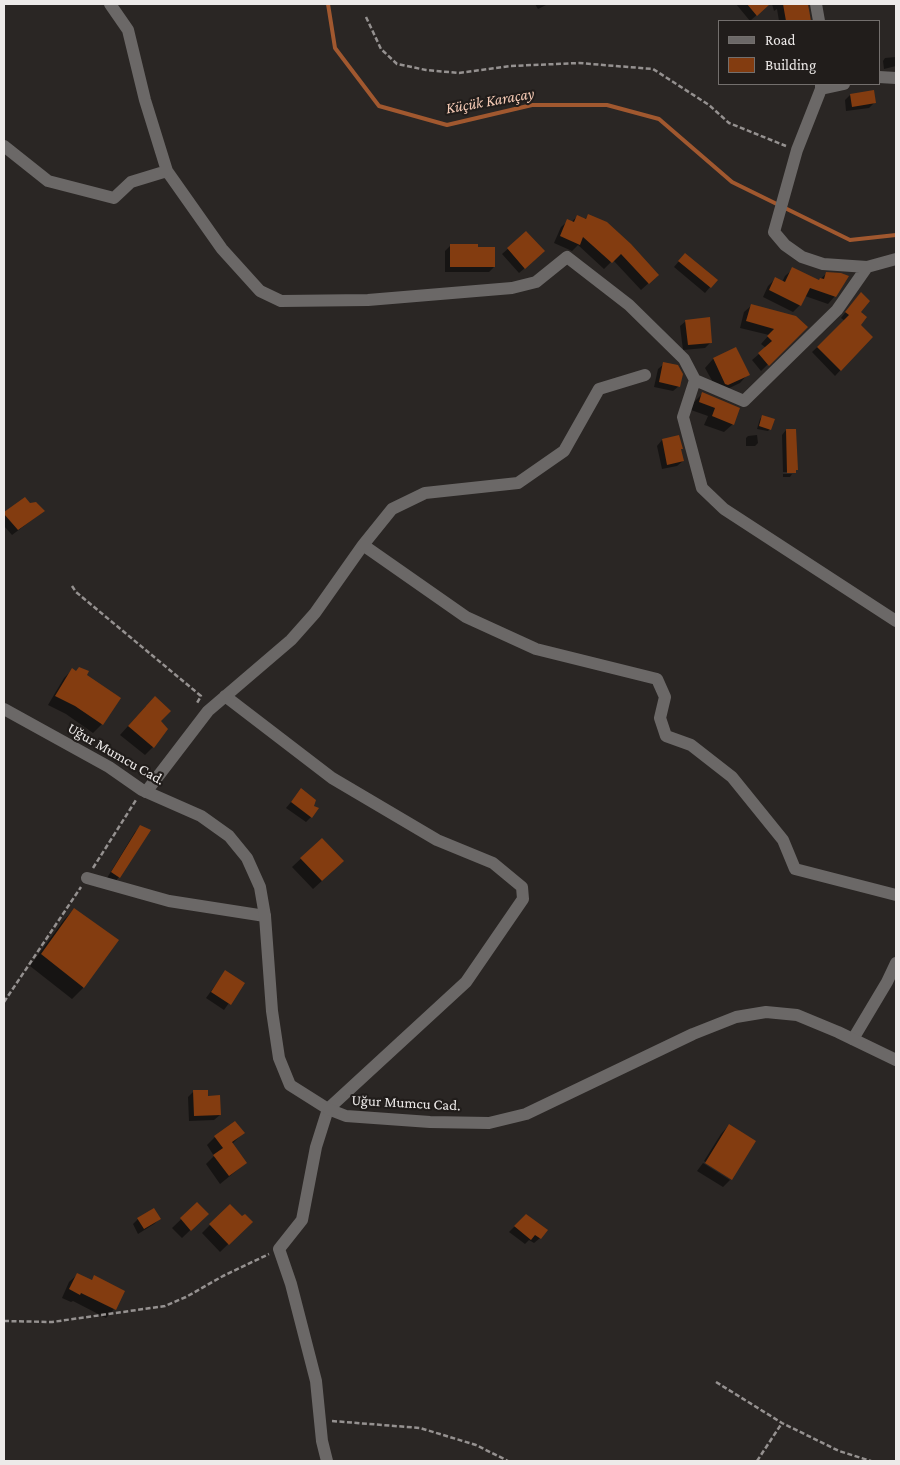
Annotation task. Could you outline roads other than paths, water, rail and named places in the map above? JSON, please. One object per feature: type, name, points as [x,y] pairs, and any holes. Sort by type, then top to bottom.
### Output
[{"type":"street","points":[[110,4],[128,30],[145,100],[167,171],[222,249],[260,291],[281,301],[368,300],[512,288],[536,282],[567,257],[629,305],[684,359],[695,380],[744,401],[837,310],[867,267]]},
{"type":"street","points":[[816,4],[819,20]]},
{"type":"street","points":[[880,78],[896,78]]},
{"type":"street","points":[[821,86],[797,150],[774,232],[785,245],[802,257],[823,264],[867,267],[896,259]]},
{"type":"street","points":[[4,146],[48,181],[114,198],[131,182],[167,171]]},
{"type":"street","points":[[144,791],[208,710],[291,640],[315,613],[363,545],[392,509],[425,493],[518,483],[564,450],[599,389],[645,376]]},
{"type":"street","points":[[695,380],[683,417],[702,488],[724,509],[896,621]]},
{"type":"street","points":[[363,545],[466,617],[536,649],[657,679],[665,697],[660,718],[666,736],[691,745],[732,776],[783,840],[795,869],[896,895]]},
{"type":"street","points":[[225,696],[332,778],[437,840],[494,863],[522,887],[523,899],[466,982],[328,1110],[316,1147],[302,1220],[279,1249],[291,1284],[316,1381],[326,1461]]},
{"type":"street","name":"Uğur Mumcu Cad.","points":[[4,710],[109,767],[144,791],[201,816],[229,836],[248,858],[260,887],[265,916],[272,1011],[279,1058],[290,1086],[328,1110],[346,1116],[430,1122],[489,1123],[526,1114],[693,1034],[736,1017],[766,1012],[797,1015],[896,1060]]},
{"type":"street","points":[[87,878],[169,901],[265,916]]},
{"type":"street","points":[[853,1039],[887,982],[896,963]]},
{"type":"waterway","name":"Küçük Karaçay","points":[[328,4],[335,48],[379,106],[447,125],[532,105],[607,105],[659,119],[732,182],[850,240],[896,235]]}]
